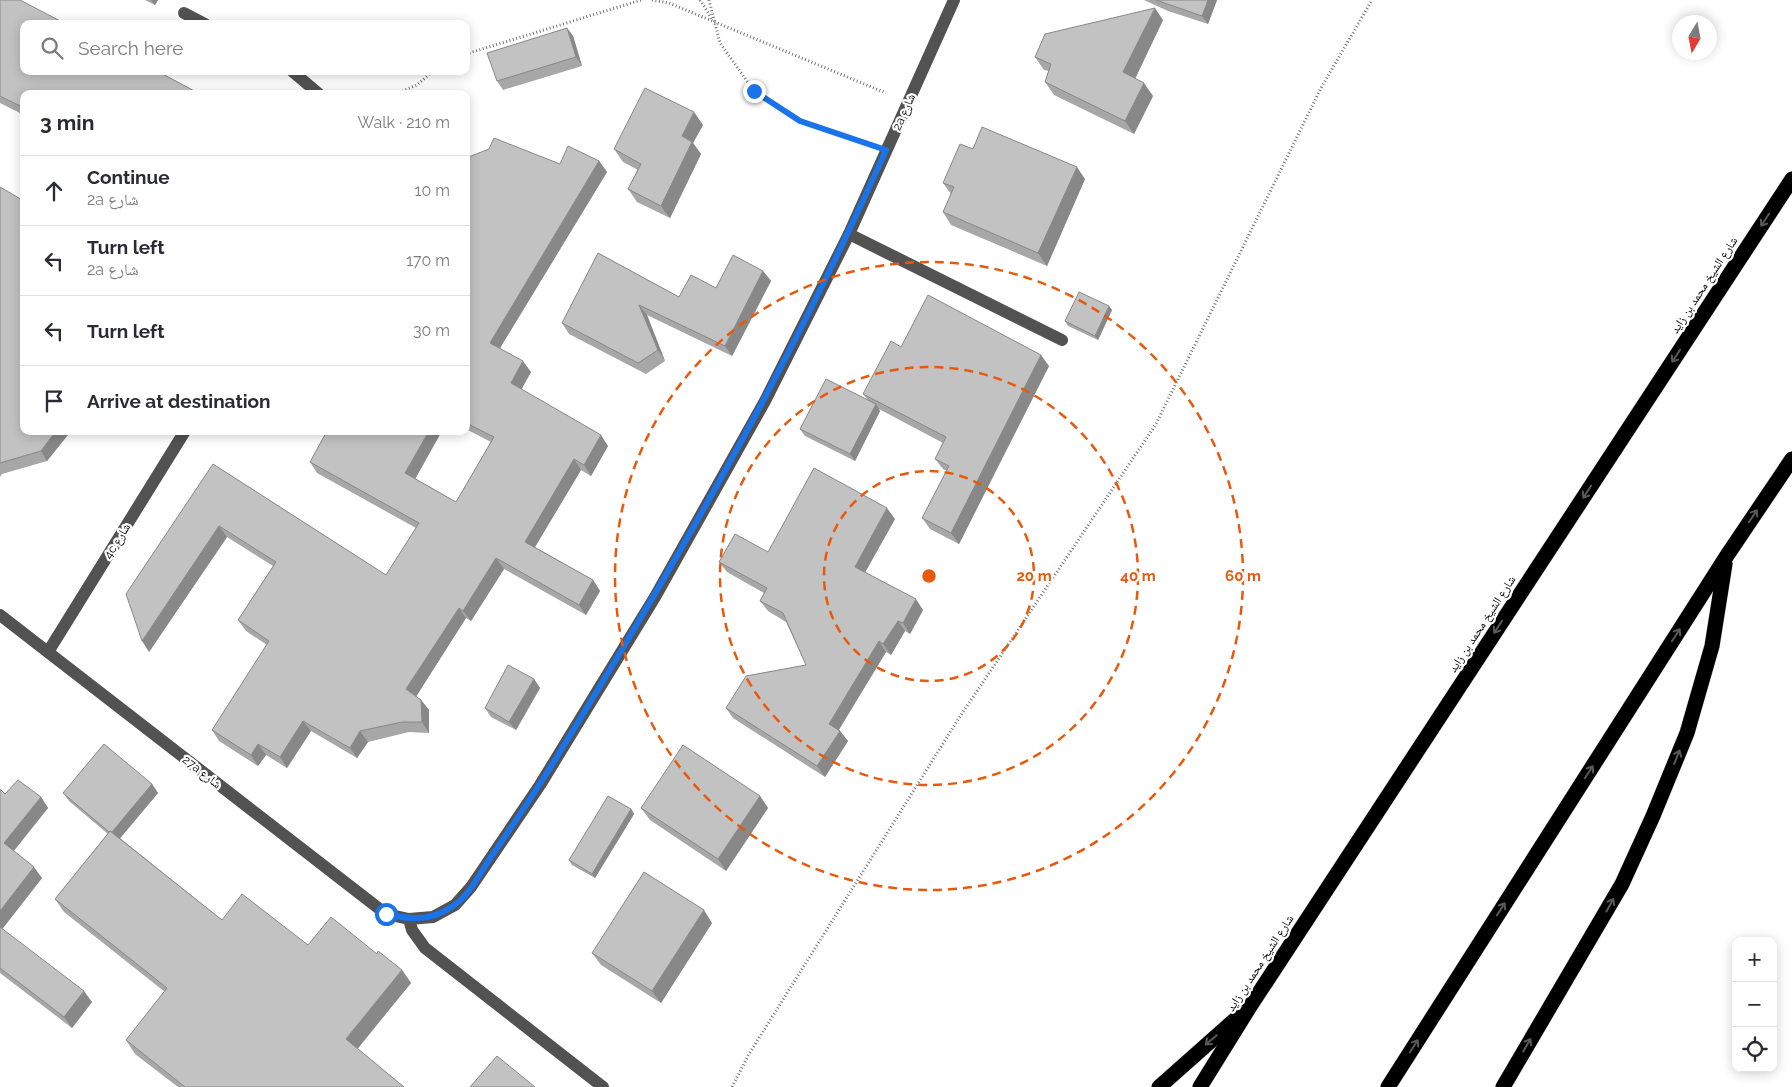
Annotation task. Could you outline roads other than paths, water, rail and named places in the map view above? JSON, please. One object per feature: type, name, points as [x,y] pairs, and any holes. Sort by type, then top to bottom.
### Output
[{"type":"highway","name":"شارع الشيخ محمد بن زايد","points":[[1200,1087],[1248,1008],[1792,179]]},
{"type":"highway","points":[[1388,1087],[1726,557],[1792,459]]},
{"type":"highway","points":[[1503,1087],[1586,949],[1622,884],[1653,816],[1687,733],[1712,646],[1726,557]]},
{"type":"highway","points":[[1159,1087],[1248,1008]]},
{"type":"street","name":"2a شارع","points":[[409,920],[433,916],[455,905],[471,887],[540,785],[655,597],[765,401],[849,234],[954,0]]},
{"type":"street","points":[[184,13],[197,20]]},
{"type":"street","points":[[297,75],[314,90]]},
{"type":"street","points":[[849,234],[1062,340]]},
{"type":"street","name":"4c شارع","points":[[48,652],[184,435]]},
{"type":"street","name":"27a شارع","points":[[0,615],[366,901],[386,914],[409,920]]},
{"type":"street","points":[[409,920],[415,935],[425,948],[603,1087]]}]
